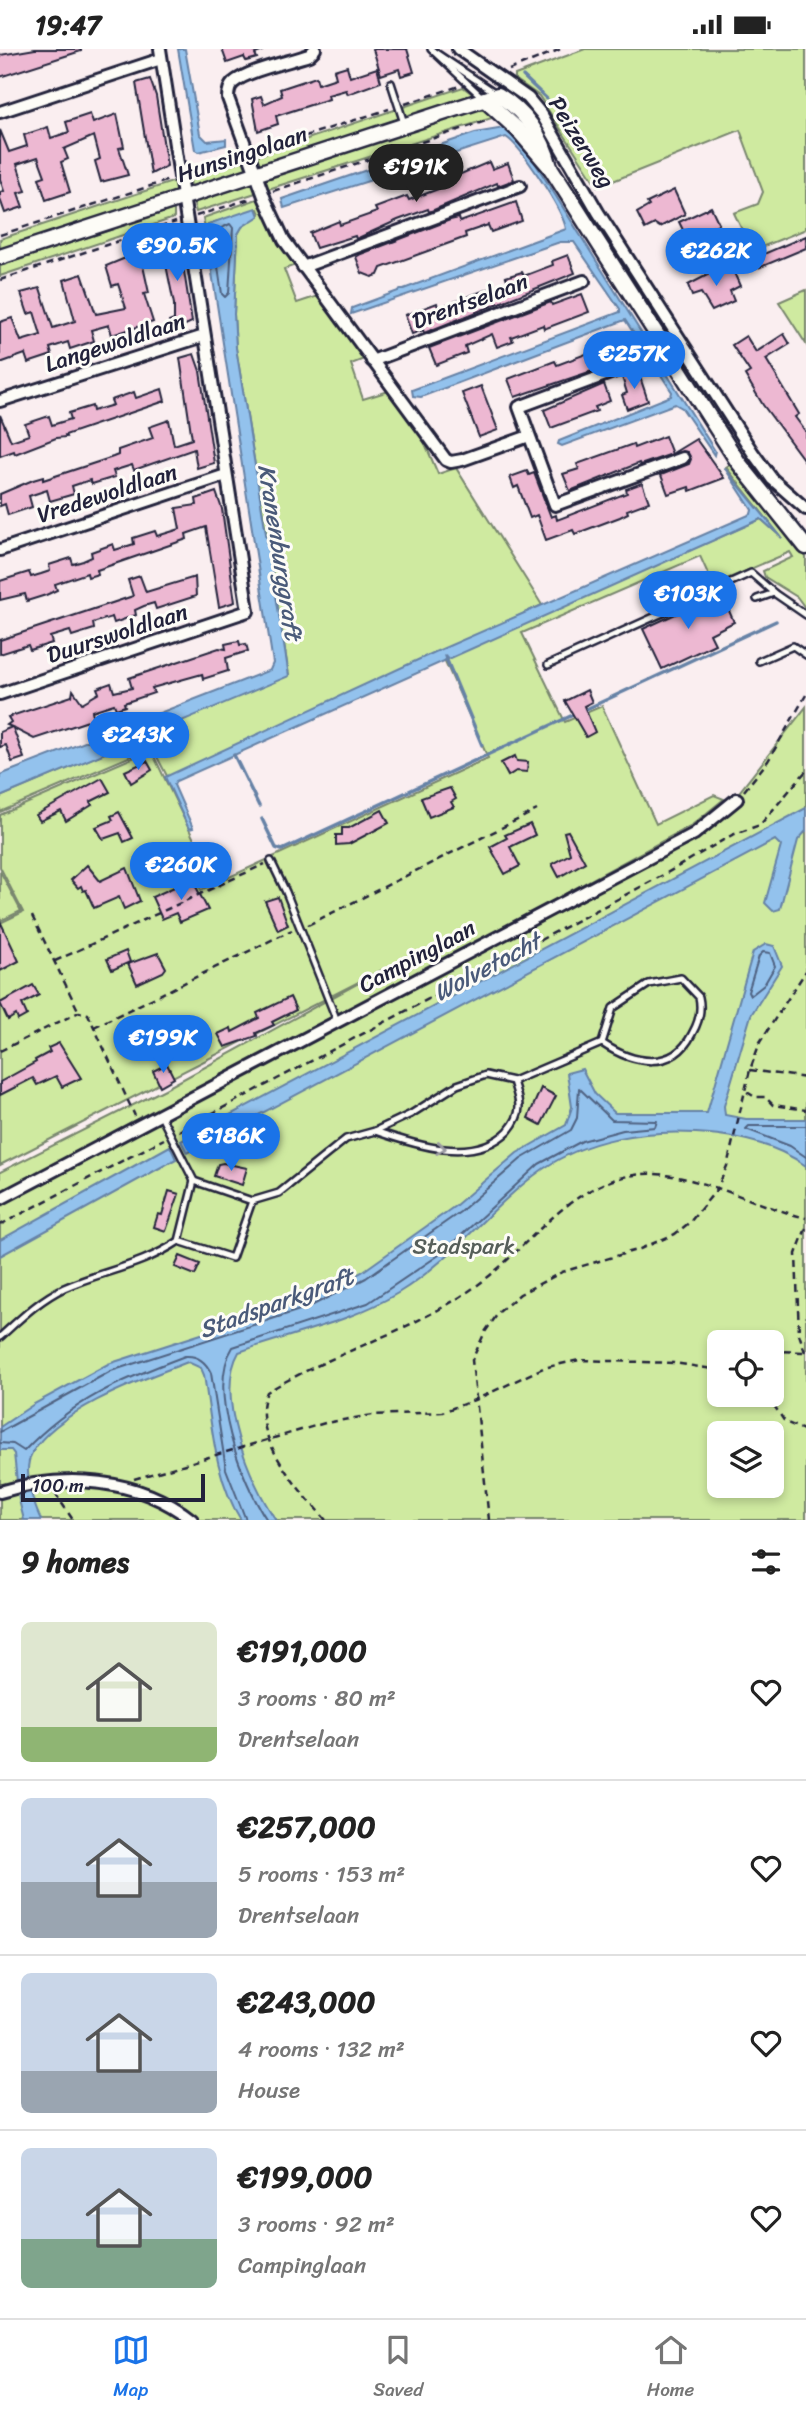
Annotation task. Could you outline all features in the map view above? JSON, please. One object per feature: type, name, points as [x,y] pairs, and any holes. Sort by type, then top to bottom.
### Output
[{"type":"street","points":[[315,49],[309,55],[245,77],[233,83],[229,90],[228,98],[272,216],[303,267],[440,454],[451,463],[529,436]]},
{"type":"street","name":"Peizerweg","points":[[458,49],[528,98],[542,115],[598,212],[753,453],[772,479],[806,509]]},
{"type":"street","points":[[0,112],[161,54],[226,475]]},
{"type":"street","name":"Hunsingolaan","points":[[0,257],[491,97]]},
{"type":"street","name":"Peizerweg","points":[[491,97],[519,109],[531,123],[541,139],[550,167],[737,462],[806,547]]},
{"type":"street","points":[[303,267],[520,186]]},
{"type":"street","name":"Peizerweg","points":[[583,221],[598,212]]},
{"type":"street","name":"Drentselaan","points":[[372,361],[584,281]]},
{"type":"street","name":"Langewoldlaan","points":[[0,401],[204,336]]},
{"type":"street","points":[[640,362],[519,407],[555,506],[683,458]]},
{"type":"street","name":"Vredewoldlaan","points":[[0,550],[226,475]]},
{"type":"street","name":"Duurswoldlaan","points":[[0,694],[248,611],[226,475]]},
{"type":"street","name":"Campinglaan","points":[[0,1199],[694,834],[737,800]]},
{"type":"street","points":[[0,1492],[52,1483],[118,1484],[150,1497],[192,1520]]},
{"type":"lane","name":"Peizerweg","points":[[433,51],[491,97]]},
{"type":"lane","name":"Peizerweg","points":[[433,51],[458,78],[491,97]]},
{"type":"lane","points":[[391,83],[404,125]]},
{"type":"lane","points":[[548,666],[751,573],[806,615]]},
{"type":"lane","points":[[757,599],[774,593]]},
{"type":"lane","points":[[759,660],[793,646],[806,655]]},
{"type":"lane","points":[[271,861],[337,1021]]},
{"type":"lane","points":[[194,1181],[252,1201],[279,1193],[346,1139],[375,1131],[473,1077],[486,1075],[513,1081],[602,1043],[613,1008],[649,984],[681,978],[699,997],[700,1016],[694,1032],[686,1046],[670,1059],[648,1062],[622,1055],[602,1043]]},
{"type":"lane","points":[[375,1131],[424,1146],[452,1149],[489,1144],[499,1140],[515,1123],[519,1109],[513,1081]]},
{"type":"lane","points":[[0,1337],[32,1307],[62,1289],[154,1258],[178,1241],[194,1181],[160,1114]]},
{"type":"lane","points":[[178,1241],[232,1258],[252,1201]]},
{"type":"path","points":[[495,76],[561,49]]},
{"type":"path","points":[[737,800],[768,761],[806,695]]},
{"type":"path","points":[[0,1225],[172,1137],[653,880],[732,835],[760,825],[806,771]]},
{"type":"path","points":[[94,1027],[289,930],[301,929],[537,810]]},
{"type":"path","points":[[55,961],[271,861]]},
{"type":"path","points":[[32,916],[79,1012]]},
{"type":"path","points":[[489,1520],[472,1360],[499,1312],[520,1294],[562,1272],[640,1249],[675,1234],[690,1222],[717,1189],[733,1150],[750,1070],[760,1042],[806,971]]},
{"type":"path","points":[[0,1051],[79,1012],[88,1014],[139,1125]]},
{"type":"path","points":[[750,1070],[806,1078]]},
{"type":"path","points":[[745,1091],[755,1097],[765,1097],[773,1105],[806,1110]]},
{"type":"path","points":[[326,1520],[292,1483],[269,1439],[263,1400],[267,1392],[428,1316],[487,1278],[566,1204],[620,1178],[643,1174],[669,1175],[806,1218]]},
{"type":"path","points":[[784,1351],[805,1352],[799,1334],[796,1254],[806,1228]]},
{"type":"path","points":[[118,1484],[209,1455],[354,1417],[442,1412],[543,1368],[579,1360],[674,1363],[707,1368]]},
{"type":"path","points":[[775,1407],[785,1422],[806,1431]]},
{"type":"path","points":[[52,1483],[73,1520]]},
{"type":"green space","points":[[585,49],[806,49],[806,229],[752,251],[734,213],[758,204],[763,192],[740,130],[598,187],[539,96],[515,79],[515,75]]},
{"type":"green space","points":[[463,87],[475,96],[191,187],[190,178]]},
{"type":"green space","points":[[475,110],[487,110],[498,116],[196,212],[194,205],[197,200]]},
{"type":"green space","points":[[175,181],[177,191],[0,250],[0,239]]},
{"type":"green space","points":[[260,198],[280,241],[296,265],[284,269],[297,303],[318,296],[364,359],[351,364],[363,399],[389,391],[424,441],[438,474],[456,468],[542,605],[168,778],[152,747],[0,812],[0,797],[289,675],[236,348],[234,314],[238,234],[242,227],[260,214],[258,209],[208,224],[205,228],[203,218]]},
{"type":"green space","points":[[174,209],[174,218],[0,276],[0,266]]},
{"type":"green space","points":[[806,290],[806,344],[779,302]]},
{"type":"green space","name":"Stadspark","points":[[732,463],[806,557],[806,609],[797,597],[765,577],[763,571],[793,557],[790,552],[713,585],[700,556],[522,633],[565,722],[602,706],[656,824],[714,795],[724,799],[692,825],[565,894],[718,819],[806,707],[806,1520],[0,1520],[0,1172],[165,1089],[386,968],[0,1165],[0,923],[23,912],[0,867],[0,815],[151,750],[202,856],[188,862],[201,890],[488,758],[444,659],[761,519],[782,538],[726,467]]},
{"type":"green space","points":[[0,871],[21,911],[0,921]]},
{"type":"water","points":[[178,49],[185,49],[200,134],[207,141],[226,139],[226,145],[199,152],[195,150]]},
{"type":"water","points":[[504,128],[529,153],[715,451],[714,455],[682,408],[675,404],[562,446],[558,444],[559,441],[671,396],[672,392],[625,320],[421,397],[413,396],[412,390],[620,312],[574,242],[560,242],[351,314],[352,308],[566,229],[558,208],[541,180],[522,153],[506,137],[284,208],[282,199],[475,133]]},
{"type":"water","points":[[256,208],[259,216],[242,227],[238,234],[234,314],[236,348],[289,676],[0,797],[0,775],[270,670],[273,663],[205,228],[208,224]]},
{"type":"water","points":[[724,467],[782,538],[761,519],[176,781],[174,785],[193,828],[189,829],[165,777],[435,652],[751,514],[752,510]]},
{"type":"water","points":[[806,808],[806,831],[798,840],[780,909],[773,911],[765,903],[781,846],[775,840],[187,1153],[181,1141]]},
{"type":"water","points":[[766,944],[774,946],[782,966],[751,1015],[724,1106],[725,1115],[746,1119],[806,1119],[806,1166],[781,1151],[754,1142],[696,1133],[636,1135],[578,1150],[543,1169],[524,1184],[436,1265],[398,1293],[340,1320],[239,1352],[232,1370],[231,1391],[238,1438],[256,1484],[276,1520],[241,1520],[225,1486],[220,1468],[204,1375],[201,1368],[188,1362],[102,1397],[80,1409],[44,1437],[32,1453],[28,1469],[32,1496],[41,1520],[24,1520],[14,1454],[11,1450],[0,1450],[0,1427],[34,1404],[108,1364],[307,1300],[362,1272],[455,1206],[517,1153],[566,1125],[572,1107],[567,1073],[582,1069],[595,1094],[615,1113],[707,1113],[753,952]]},
{"type":"water","points":[[170,1146],[176,1159],[0,1256],[0,1240]]},
{"type":"building","points":[[35,49],[81,51],[0,77],[0,55]]},
{"type":"building","points":[[222,49],[263,51],[255,54],[257,58],[246,61],[244,57],[227,63]]},
{"type":"building","points":[[373,49],[407,49],[414,72],[401,76],[399,69],[381,75]]},
{"type":"building","points":[[347,66],[350,77],[377,68],[381,82],[348,94],[346,90],[328,95],[329,99],[276,116],[278,124],[258,131],[252,99],[261,96],[264,104],[282,96],[280,89],[316,77],[318,84],[336,78],[334,70]]},
{"type":"building","points":[[150,79],[156,96],[167,166],[151,174],[136,83]]},
{"type":"building","points":[[90,114],[93,123],[117,114],[124,147],[119,148],[128,175],[101,182],[95,161],[100,159],[94,136],[64,149],[68,159],[61,162],[70,192],[46,200],[39,178],[45,176],[38,157],[17,164],[26,191],[18,193],[23,207],[5,213],[0,199],[0,192],[4,191],[0,179],[0,130],[9,152],[27,146],[24,135],[48,127],[51,138],[69,132],[66,122]]},
{"type":"building","points":[[489,162],[492,169],[508,163],[514,180],[498,186],[497,183],[429,212],[428,209],[398,220],[356,239],[355,236],[316,248],[310,233],[339,221],[340,225],[377,212],[375,208],[407,196],[409,200],[438,189],[437,184]]},
{"type":"building","points":[[674,190],[685,214],[660,227],[655,224],[645,229],[637,213],[649,206],[647,203]]},
{"type":"building","points":[[516,202],[522,221],[491,232],[488,225],[465,233],[466,237],[381,268],[378,275],[372,277],[362,273],[356,257],[361,254],[450,220],[459,218],[460,222]]},
{"type":"building","points":[[711,207],[719,224],[687,238],[679,222]]},
{"type":"building","points":[[175,235],[181,252],[192,322],[170,332],[169,322],[174,320],[174,304],[161,240]]},
{"type":"building","points":[[806,236],[806,248],[756,269],[752,259]]},
{"type":"building","points":[[140,252],[149,293],[144,294],[153,322],[112,335],[109,325],[91,330],[94,341],[70,349],[68,342],[50,348],[52,355],[28,363],[25,354],[0,363],[0,322],[12,318],[21,341],[41,335],[34,312],[28,314],[21,293],[40,288],[53,328],[75,321],[64,280],[82,274],[96,314],[126,308],[118,284],[112,286],[106,266]]},
{"type":"building","points":[[568,255],[575,273],[424,333],[423,330],[412,334],[405,315],[437,303],[438,308],[508,282],[506,277],[522,272],[524,276],[553,265],[552,261]]},
{"type":"building","points":[[732,268],[740,286],[730,291],[734,301],[712,311],[701,293],[692,296],[688,285],[719,269],[720,273]]},
{"type":"building","points":[[582,294],[589,312],[544,329],[543,325],[511,337],[513,341],[497,347],[492,334],[465,346],[467,353],[436,365],[429,348],[551,302],[552,305]]},
{"type":"building","points":[[784,334],[790,344],[766,359],[799,414],[795,417],[806,432],[806,463],[763,405],[745,375],[750,372],[732,345],[746,336],[756,352]]},
{"type":"building","points":[[626,339],[632,356],[597,366],[598,369],[515,397],[508,379],[555,361],[557,365],[594,351],[593,347],[609,341],[611,345]]},
{"type":"building","points":[[194,354],[200,371],[214,463],[197,468],[194,449],[134,470],[132,465],[113,471],[115,477],[92,484],[90,480],[72,486],[74,494],[50,501],[47,490],[29,496],[32,507],[8,515],[5,504],[0,506],[0,494],[33,480],[43,477],[43,480],[118,455],[118,450],[153,438],[149,427],[169,420],[174,445],[192,439],[180,358]]},
{"type":"building","points":[[638,371],[648,401],[627,409],[622,395],[627,393],[622,377]]},
{"type":"building","points":[[604,384],[610,401],[595,407],[597,411],[551,428],[544,410]]},
{"type":"building","points":[[481,386],[498,430],[479,437],[462,393]]},
{"type":"building","points":[[162,389],[165,401],[15,454],[14,451],[0,456],[0,415],[11,441],[29,435],[25,424],[49,416],[52,425],[71,419],[69,413],[92,406],[93,411],[113,405],[111,400],[134,392],[136,398]]},
{"type":"building","points":[[665,436],[672,454],[640,465],[639,463],[570,491],[563,474],[579,469],[577,464]]},
{"type":"building","points":[[696,439],[724,478],[690,491],[689,487],[668,494],[661,475],[689,464],[691,459],[687,452],[673,453]]},
{"type":"building","points":[[527,471],[529,475],[534,473],[551,517],[556,515],[557,520],[627,493],[626,489],[642,483],[649,502],[627,510],[628,513],[620,517],[575,534],[573,530],[546,540],[537,515],[530,518],[518,486],[514,488],[510,477]]},
{"type":"building","points":[[216,492],[222,509],[235,602],[219,607],[206,527],[186,534],[187,539],[97,570],[98,574],[88,577],[87,573],[55,584],[57,590],[46,595],[27,601],[25,594],[0,600],[0,581],[29,572],[31,577],[41,574],[50,571],[49,565],[71,558],[73,564],[83,561],[92,557],[91,552],[113,544],[115,550],[134,544],[133,538],[155,531],[157,536],[180,529],[176,508],[197,505],[196,499]]},
{"type":"building","points":[[140,576],[146,592],[195,577],[196,596],[156,609],[154,603],[135,610],[136,615],[114,623],[112,617],[93,623],[94,629],[72,636],[70,631],[50,637],[52,643],[30,650],[28,645],[0,654],[0,640],[133,596],[128,580]]},
{"type":"building","points":[[721,593],[734,622],[710,634],[715,644],[662,669],[643,629]]},
{"type":"building","points":[[239,641],[240,645],[246,644],[248,651],[226,658],[228,671],[203,679],[202,674],[152,688],[154,693],[124,703],[125,706],[116,709],[114,704],[92,711],[94,719],[34,739],[13,728],[24,758],[12,762],[6,745],[0,747],[0,732],[12,727],[7,725],[11,722],[8,717],[72,696],[73,690],[82,703],[99,693],[97,688],[111,683],[114,692],[132,688],[129,678],[219,648],[226,649],[225,644]]},
{"type":"building","points":[[587,690],[592,702],[584,706],[595,732],[586,737],[565,701]]},
{"type":"building","points":[[515,756],[517,761],[528,762],[527,772],[516,771],[508,776],[501,763]]},
{"type":"building","points":[[147,761],[152,770],[131,783],[125,771]]},
{"type":"building","points":[[102,778],[110,792],[90,802],[92,805],[66,821],[61,811],[40,821],[36,815]]},
{"type":"building","points":[[450,788],[456,799],[451,802],[454,807],[429,817],[421,798]]},
{"type":"building","points":[[382,810],[389,823],[349,844],[336,845],[336,835],[342,835],[342,828],[349,828]]},
{"type":"building","points":[[119,812],[133,838],[124,842],[120,833],[103,839],[96,827],[113,820],[111,816]]},
{"type":"building","points":[[530,824],[535,835],[510,847],[520,866],[505,874],[490,847],[507,838],[505,835]]},
{"type":"building","points":[[568,831],[585,862],[559,877],[552,864],[570,854],[564,832]]},
{"type":"building","points":[[87,865],[100,881],[127,868],[140,901],[124,909],[119,897],[94,908],[86,890],[83,891],[81,886],[78,888],[71,880]]},
{"type":"building","points":[[192,879],[208,910],[180,922],[176,913],[162,919],[152,897]]},
{"type":"building","points":[[278,897],[288,925],[278,930],[265,901]]},
{"type":"building","points":[[0,921],[19,961],[0,971]]},
{"type":"building","points":[[126,951],[130,962],[112,970],[107,959]]},
{"type":"building","points":[[158,953],[166,968],[137,984],[128,964]]},
{"type":"building","points":[[33,985],[39,995],[22,1004],[27,1015],[18,1020],[16,1015],[8,1020],[0,1003]]},
{"type":"building","points":[[290,997],[296,1010],[272,1022],[274,1025],[256,1033],[257,1036],[225,1047],[218,1034],[231,1028],[232,1032],[259,1018],[257,1013]]},
{"type":"building","points":[[59,1043],[81,1078],[62,1087],[56,1076],[37,1085],[33,1078],[0,1095],[0,1082],[36,1062],[35,1060],[50,1052],[48,1048]]},
{"type":"building","points":[[167,1064],[174,1078],[160,1086],[153,1071]]},
{"type":"building","points":[[541,1088],[556,1096],[541,1125],[528,1118]]},
{"type":"building","points":[[260,1127],[268,1146],[251,1153],[242,1135]]},
{"type":"building","points":[[218,1164],[247,1168],[242,1185],[214,1176]]},
{"type":"building","points":[[169,1191],[179,1194],[166,1231],[154,1227],[158,1214],[162,1215]]},
{"type":"building","points":[[180,1256],[200,1264],[195,1275],[175,1267]]},
{"type":"waterway","name":"Kranenburggraft","points":[[523,76],[547,99]]},
{"type":"waterway","points":[[582,711],[776,621]]},
{"type":"waterway","points":[[445,656],[482,745]]},
{"type":"waterway","points":[[262,819],[276,848],[282,850],[575,714]]},
{"type":"waterway","points":[[234,755],[259,806]]},
{"type":"water label","name":"Wolvetocht","points":[[487,967]]},
{"type":"water label","name":"Stadsparkgraft","points":[[276,1303]]}]
